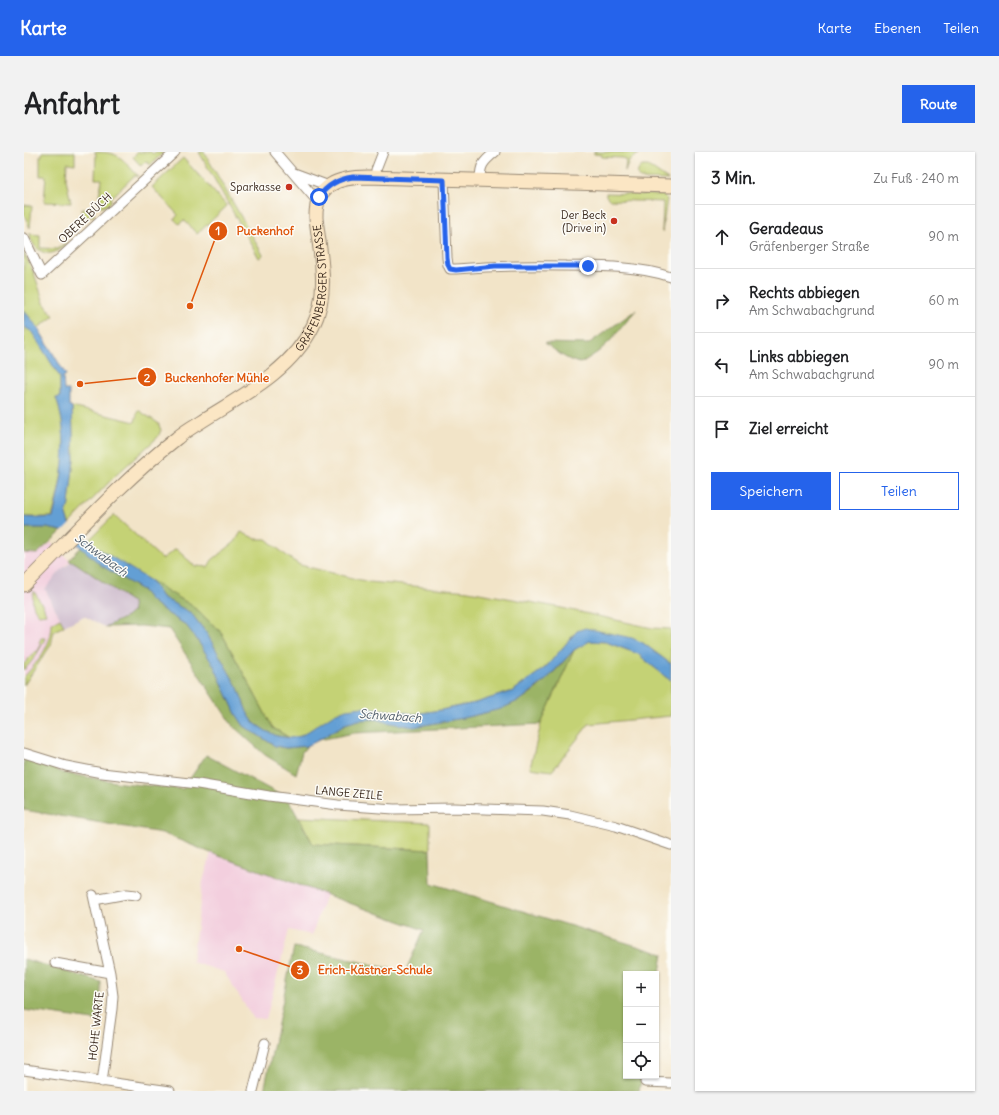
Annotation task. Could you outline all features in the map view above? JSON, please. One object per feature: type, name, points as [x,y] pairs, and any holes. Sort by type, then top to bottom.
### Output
[{"type":"main road","points":[[318,202],[322,194],[329,186],[347,178],[376,177],[671,186]]},
{"type":"main road","name":"GRÄFENBERGER STRASSE","points":[[24,585],[144,465],[178,437],[265,381],[287,362],[304,341],[318,315],[323,291],[322,264],[316,218],[318,202]]},
{"type":"street","name":"OBERE BÜCH","points":[[24,238],[42,275],[175,152]]},
{"type":"street","points":[[275,152],[318,202]]},
{"type":"street","points":[[376,177],[376,170],[383,152]]},
{"type":"street","points":[[480,180],[481,166],[484,161],[495,152]]},
{"type":"street","points":[[294,174],[329,186]]},
{"type":"street","points":[[444,180],[447,258],[450,269],[456,270],[495,266],[611,266],[654,272],[671,277]]},
{"type":"street","name":"LANGE ZEILE","points":[[24,753],[66,766],[102,773],[198,784],[269,796],[338,805],[394,809],[461,808],[543,811],[570,815],[616,826],[671,845]]},
{"type":"street","name":"HOHE WARTE","points":[[102,1082],[113,1003],[110,973],[94,898],[126,894],[136,895]]},
{"type":"street","points":[[55,963],[110,973]]},
{"type":"street","points":[[253,1091],[265,1043]]},
{"type":"street","points":[[24,1070],[170,1091]]},
{"type":"street","points":[[645,1082],[671,1083]]},
{"type":"shaded area","points":[[51,543],[71,562],[67,564],[45,589],[64,626],[54,631],[51,645],[24,685],[24,553],[37,554]]},
{"type":"shaded area","points":[[71,562],[74,562],[132,602],[133,611],[126,617],[105,627],[84,616],[64,626],[45,589],[63,568]]},
{"type":"shaded area","points":[[211,853],[326,894],[312,935],[289,930],[266,1019],[253,1018],[224,972],[192,962],[203,881]]},
{"type":"green space","points":[[42,152],[75,152],[75,164],[67,163],[66,179],[71,203],[44,202],[46,176],[40,176],[40,156],[42,156]]},
{"type":"green space","points":[[94,152],[110,153],[120,157],[138,176],[134,176],[111,198],[111,202],[107,206],[100,206],[99,196],[102,179],[95,179],[96,154]]},
{"type":"green space","points":[[138,152],[151,152],[153,154],[155,152],[164,152],[150,165],[146,161],[141,166],[133,157]]},
{"type":"green space","points":[[199,152],[204,152],[263,255],[259,258]]},
{"type":"green space","points":[[594,152],[634,152],[639,154],[629,160],[625,171],[626,159],[602,157],[602,155],[594,154]]},
{"type":"green space","points":[[183,158],[227,206],[197,234],[184,220],[179,224],[174,219],[178,215],[152,187]]},
{"type":"green space","points":[[642,166],[648,166],[668,180],[640,179],[638,172]]},
{"type":"green space","points":[[606,193],[663,195],[667,199],[662,232],[663,202],[610,200],[606,196]]},
{"type":"green space","points":[[24,205],[32,206],[30,228],[24,214]]},
{"type":"green space","points":[[82,209],[94,210],[94,216],[81,217]]},
{"type":"green space","points":[[30,233],[40,235],[40,248],[57,249],[68,242],[55,252],[46,253],[34,246]]},
{"type":"green space","points":[[24,253],[34,273],[44,303],[54,316],[32,331],[60,377],[60,398],[56,398],[63,429],[64,454],[61,480],[52,517],[24,517]]},
{"type":"green space","points":[[636,310],[611,340],[598,352],[581,363],[566,358],[545,343],[588,344]]},
{"type":"green space","points":[[72,407],[135,422],[138,410],[158,423],[161,430],[158,437],[115,476],[69,524],[66,515],[69,504],[74,459]]},
{"type":"green space","points":[[114,515],[162,559],[176,549],[195,566],[208,567],[212,560],[235,542],[241,532],[256,539],[266,539],[300,565],[369,582],[468,591],[557,607],[652,628],[671,629],[671,664],[643,643],[577,631],[546,667],[513,691],[475,703],[415,714],[400,713],[314,729],[301,736],[290,738],[273,728],[221,632],[191,605],[109,557],[88,541]]},
{"type":"green space","points":[[24,528],[47,528],[62,531],[37,554],[24,553]]},
{"type":"green space","points":[[81,547],[102,566],[142,590],[150,600],[186,625],[214,666],[236,714],[244,726],[275,746],[286,748],[307,746],[302,752],[296,774],[265,755],[232,725],[169,629],[142,626],[105,627],[126,617],[133,611],[132,602],[69,560]]},
{"type":"green space","points":[[151,581],[191,605],[221,632],[273,728],[290,738],[277,736],[254,723],[247,712],[238,688],[207,634],[191,613],[162,597]]},
{"type":"green space","points":[[34,591],[46,614],[39,615],[35,610],[32,601]]},
{"type":"green space","points":[[60,619],[64,626],[54,631],[51,645],[24,685],[24,677],[39,659],[47,646],[50,638],[52,623]]},
{"type":"green space","points":[[41,638],[45,638],[41,647],[34,659],[24,670],[24,664],[35,651],[37,652],[41,645],[39,643]]},
{"type":"green space","points":[[590,641],[606,642],[638,654],[671,680],[671,716],[589,724],[552,771],[530,768],[541,724],[574,650]]},
{"type":"green space","points":[[574,650],[541,724],[354,733],[319,740],[345,724],[359,719],[375,719],[404,726],[418,726],[477,715],[504,707],[527,696],[549,677]]},
{"type":"green space","points":[[24,754],[63,773],[122,783],[183,789],[206,755],[288,799],[313,844],[430,850],[431,883],[663,954],[659,978],[659,971],[623,971],[623,1079],[641,1079],[639,1091],[264,1091],[294,947],[405,972],[424,930],[211,853],[162,833],[24,810]]},
{"type":"green space","points":[[299,817],[430,823],[430,850],[313,844]]},
{"type":"green space","points":[[24,959],[101,982],[100,1021],[24,1010]]},
{"type":"water","name":"Schwabach","points":[[24,310],[38,328],[66,375],[63,377],[64,390],[69,390],[69,406],[72,407],[74,459],[69,504],[66,515],[69,524],[94,546],[151,581],[162,597],[191,613],[207,634],[238,688],[247,712],[254,723],[266,731],[277,736],[290,738],[301,736],[334,714],[346,709],[362,707],[415,714],[475,703],[513,691],[546,667],[577,631],[585,628],[632,638],[643,643],[671,664],[671,680],[638,654],[606,642],[590,641],[574,650],[546,680],[522,699],[501,709],[414,727],[375,719],[359,720],[345,724],[307,746],[286,748],[275,746],[244,726],[236,714],[214,666],[186,625],[150,600],[142,590],[102,566],[62,531],[47,528],[24,528],[24,517],[53,517],[63,467],[64,441],[61,416],[56,398],[60,397],[60,377],[31,331],[24,325]]},
{"type":"pier","points":[[71,523],[85,536],[76,545],[61,533]]},
{"type":"place","name":"Sparkasse","points":[[289,187]]},
{"type":"place","name":"Der Beck (Drive in)","points":[[614,221]]},
{"type":"place","name":"Puckenhof","points":[[190,306]]},
{"type":"place","name":"Buckenhofer Mühle","points":[[80,384]]},
{"type":"place","name":"Erich-Kästner-Schule","points":[[239,949]]},
{"type":"route","points":[[319,197],[329,186],[334,183],[353,177],[444,180],[447,258],[450,269],[456,270],[495,266],[527,265],[588,266]]}]
